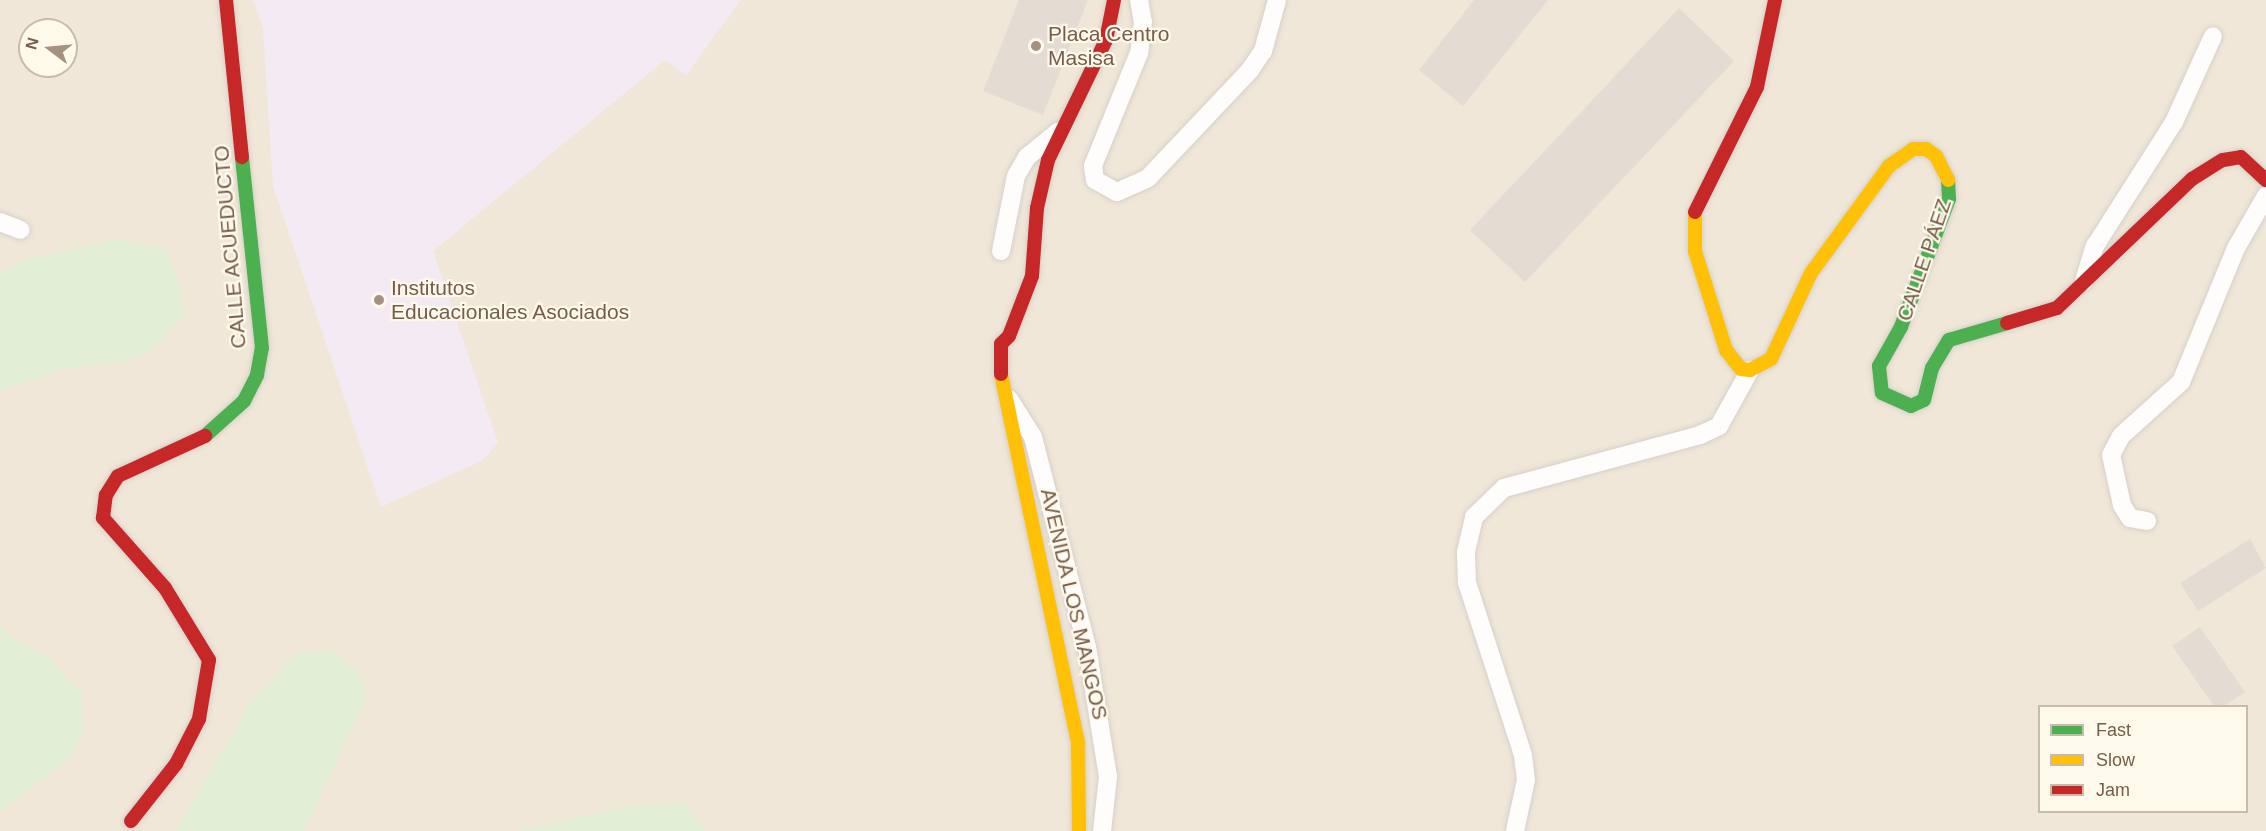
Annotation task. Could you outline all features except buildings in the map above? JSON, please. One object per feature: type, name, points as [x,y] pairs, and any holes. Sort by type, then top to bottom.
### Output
[{"type":"street","name":"CALLE ACUEDUCTO","points":[[131,821],[176,764],[199,719],[209,660],[165,588],[104,518],[105,495],[118,476],[214,432],[244,401],[257,375],[262,348],[226,0]]},
{"type":"street","name":"AVENIDA LOS MANGOS","points":[[1079,831],[1078,744],[1000,387],[1001,344],[1009,336],[1031,282],[1039,190],[1058,132],[1106,40],[1114,0]]},
{"type":"street","points":[[1139,0],[1139,53],[1093,166],[1095,180],[1117,192],[1148,178],[1250,70],[1263,51],[1277,0]]},
{"type":"street","points":[[1515,831],[1526,780],[1523,755],[1467,583],[1466,552],[1474,517],[1504,488],[1710,431],[1733,406],[1750,370],[1731,362],[1726,350],[1695,251],[1694,214],[1699,195],[1757,87],[1775,0]]},
{"type":"street","points":[[2082,286],[2095,246],[2174,122],[2194,70],[2213,36]]},
{"type":"street","points":[[1001,251],[1016,176],[1027,157],[1058,132]]},
{"type":"street","name":"CALLE PÁEZ","points":[[1750,370],[1775,352],[1800,289],[1874,184],[1889,166],[1913,149],[1926,149],[1936,156],[1948,182],[1949,199],[1901,327],[1880,366],[1882,393],[1900,405],[1924,400],[1932,368],[1949,340],[2057,308],[2192,179],[2223,160],[2241,157],[2266,180]]},
{"type":"street","points":[[2147,521],[2130,518],[2122,505],[2111,455],[2121,436],[2181,382],[2236,248],[2266,196]]},
{"type":"street","points":[[0,222],[21,230]]},
{"type":"street","name":"AVENIDA LOS MANGOS","points":[[1000,387],[1033,437],[1087,647],[1108,777],[1102,831]]},
{"type":"shaded area","points":[[0,0],[2266,0],[2266,831],[0,831]]},
{"type":"shaded area","name":"Institutos Educacionales Asociados","points":[[253,0],[741,0],[686,75],[665,60],[433,251],[498,443],[481,461],[381,507],[273,186],[263,28]]},
{"type":"green space","points":[[117,239],[165,248],[182,291],[184,316],[149,353],[122,362],[65,369],[0,391],[0,272],[25,260]]},
{"type":"green space","points":[[0,623],[12,637],[51,658],[82,694],[83,734],[69,759],[0,812]]},
{"type":"green space","points":[[330,648],[358,672],[367,695],[304,831],[176,831],[250,704],[294,655]]},
{"type":"green space","points":[[683,802],[707,831],[519,831],[621,808]]},
{"type":"traffic: fast","points":[[205,436],[244,401],[257,375],[262,348],[242,157]]},
{"type":"traffic: fast","points":[[1948,180],[1949,199],[1901,327],[1879,366],[1882,393],[1911,406],[1924,400],[1932,368],[1949,340],[2007,323]]},
{"type":"traffic: slow","points":[[1695,212],[1695,251],[1726,350],[1741,369],[1750,370],[1771,359],[1811,273],[1889,166],[1913,149],[1926,149],[1936,156],[1948,180]]},
{"type":"traffic: slow","points":[[1001,374],[1078,744],[1079,831]]},
{"type":"traffic: jam","points":[[226,0],[242,157]]},
{"type":"traffic: jam","points":[[1001,374],[1001,344],[1009,336],[1032,276],[1037,208],[1048,160],[1106,40],[1114,0]]},
{"type":"traffic: jam","points":[[1695,212],[1757,87],[1775,0]]},
{"type":"traffic: jam","points":[[2007,323],[2057,308],[2192,179],[2223,160],[2241,157],[2266,180]]},
{"type":"traffic: jam","points":[[131,821],[176,764],[199,719],[209,660],[165,588],[103,518],[106,495],[118,476],[205,436]]},
{"type":"place","name":"Placa Centro Masisa","points":[[1036,46]]},
{"type":"place","name":"Institutos Educacionales Asociados","points":[[379,300]]}]
